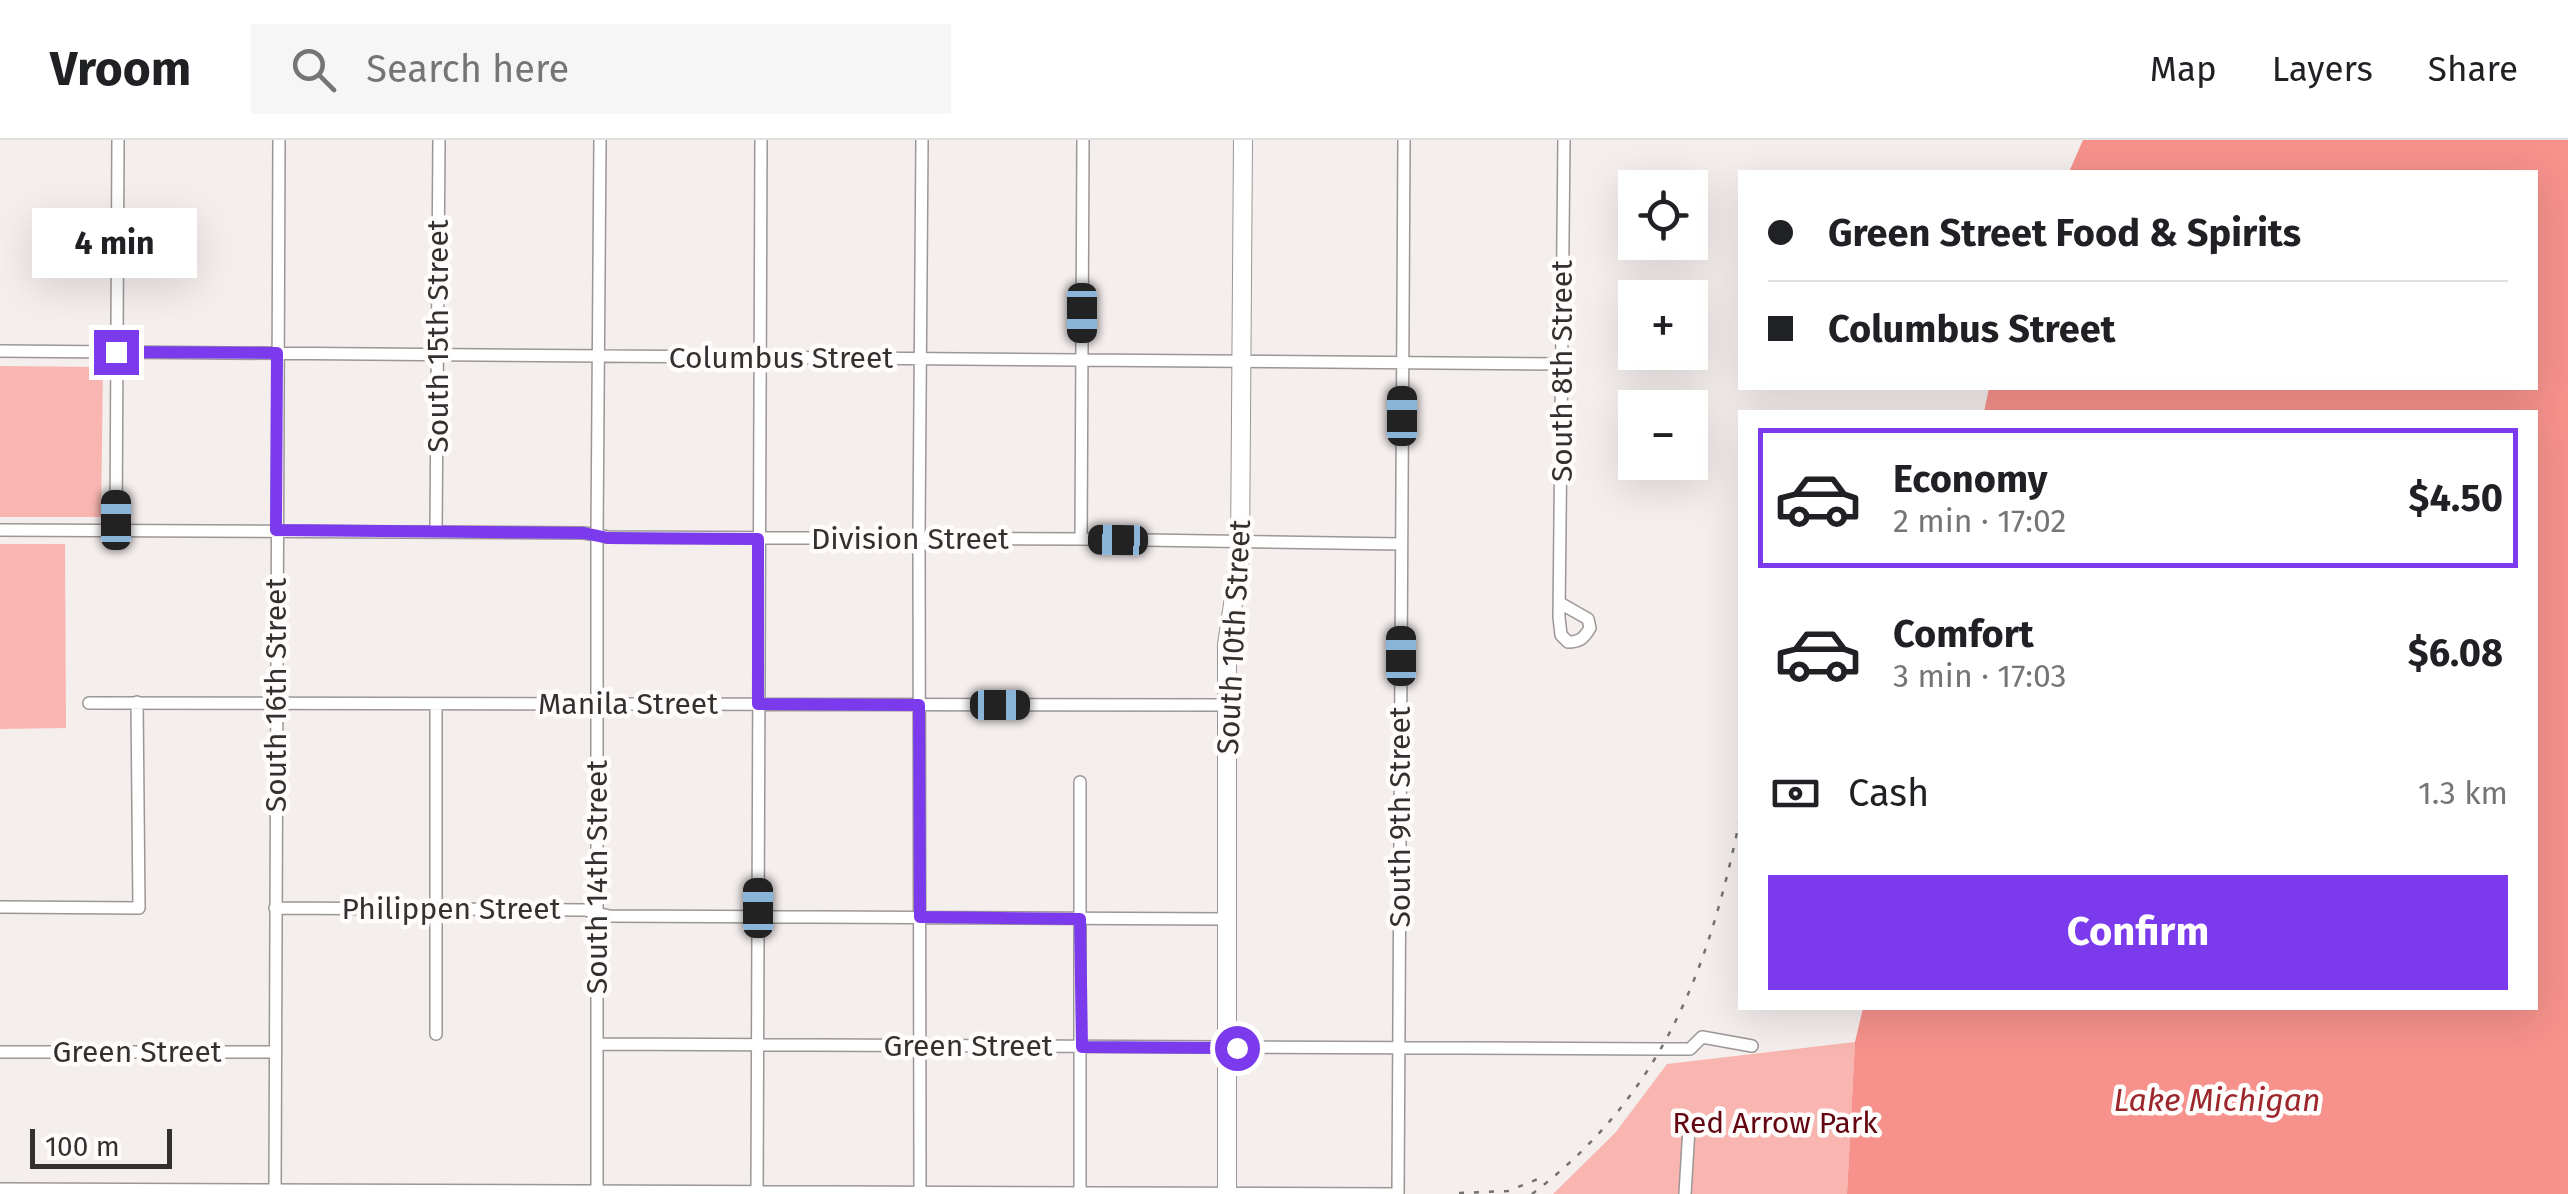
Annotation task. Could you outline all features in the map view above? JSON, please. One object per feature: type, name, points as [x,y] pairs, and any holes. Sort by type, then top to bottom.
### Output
[{"type":"street","points":[[116,530],[118,140]]},
{"type":"street","name":"South 16th Street","points":[[274,1191],[279,140]]},
{"type":"street","name":"South 15th Street","points":[[436,531],[439,140]]},
{"type":"street","name":"South 14th Street","points":[[598,1192],[600,140]]},
{"type":"street","points":[[757,1193],[761,140]]},
{"type":"street","points":[[920,1193],[922,140]]},
{"type":"street","points":[[1081,539],[1082,140]]},
{"type":"street","name":"South 10th Street","points":[[1227,1193],[1226,705],[1227,645],[1240,542],[1243,140]]},
{"type":"street","name":"South 9th Street","points":[[1398,1194],[1404,140]]},
{"type":"street","name":"South 8th Street","points":[[1560,602],[1564,140]]},
{"type":"street","name":"Columbus Street","points":[[0,351],[1562,364]]},
{"type":"street","name":"Division Street","points":[[0,530],[436,531],[758,539],[1400,544]]},
{"type":"street","name":"Manila Street","points":[[88,702],[1226,705]]},
{"type":"street","points":[[0,907],[139,908],[137,702]]},
{"type":"street","points":[[436,704],[436,1034]]},
{"type":"street","points":[[1080,782],[1080,1193]]},
{"type":"street","name":"Philippen Street","points":[[275,908],[584,910],[608,916],[758,918],[1226,919]]},
{"type":"street","name":"Green Street","points":[[598,1044],[1690,1049],[1702,1036],[1752,1046]]},
{"type":"street","name":"Green Street","points":[[0,1052],[275,1052]]},
{"type":"street","points":[[1685,1194],[1689,1128]]},
{"type":"street","points":[[0,1189],[1398,1194]]},
{"type":"green space","points":[[0,366],[103,367],[101,517],[0,517]]},
{"type":"green space","points":[[0,544],[65,544],[66,728],[0,729]]},
{"type":"green space","name":"Red Arrow Park","points":[[1855,1042],[1847,1194],[1553,1194],[1615,1133],[1667,1064]]},
{"type":"water","name":"Lake Michigan","points":[[2083,140],[2568,140],[2568,1194],[1847,1194],[1855,1042],[1863,1010],[2538,1010],[2538,410],[1984,410],[1989,390],[2538,390],[2538,170],[2070,170]]},
{"type":"railway","points":[[1532,1194],[1577,1156],[1615,1115],[1673,1027],[1713,928],[1738,827]]},
{"type":"railway","points":[[1459,1193],[1508,1191],[1543,1177]]},
{"type":"route","points":[[116,352],[277,353],[276,530],[758,539],[758,704],[919,705],[920,917],[1080,919],[1082,1047],[1237,1048]]}]
